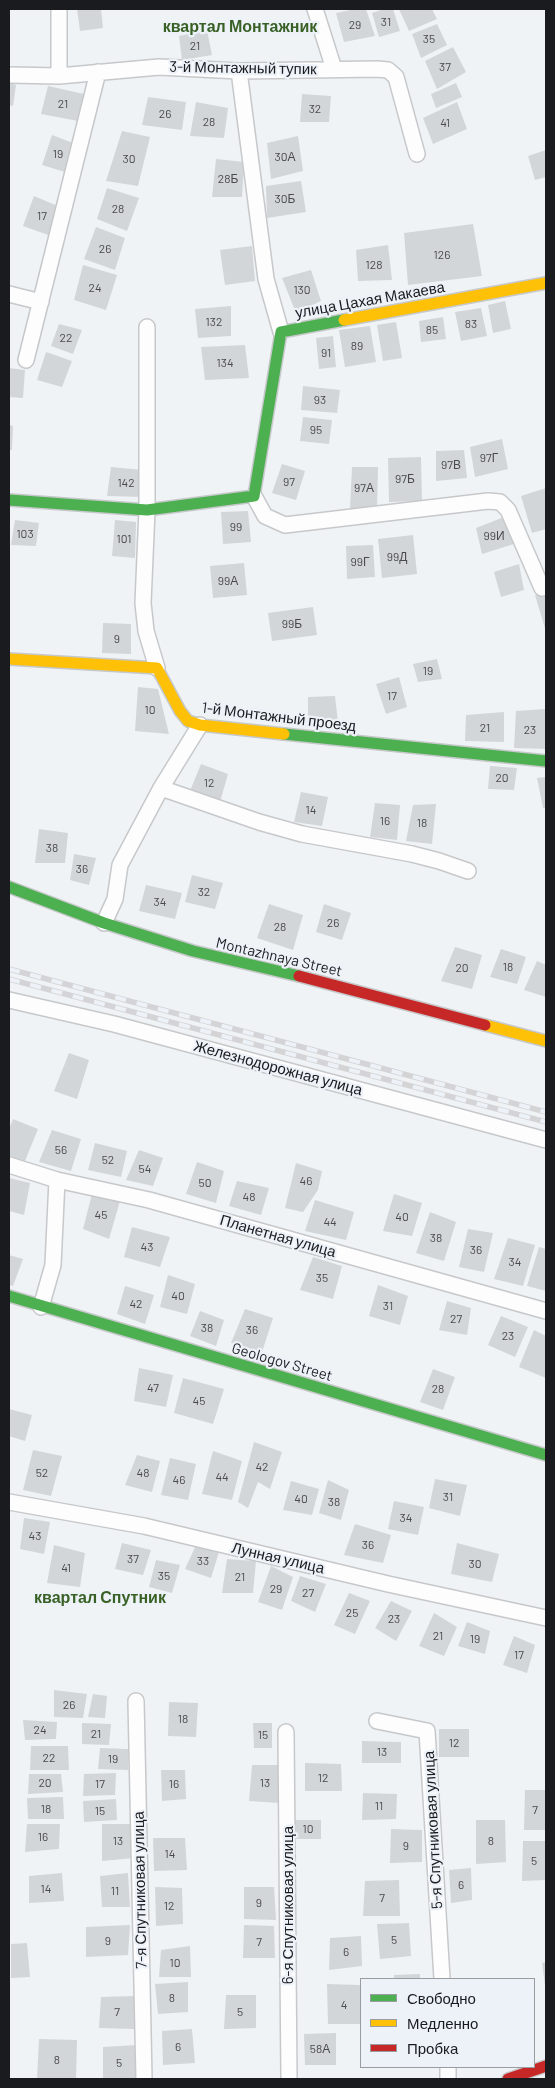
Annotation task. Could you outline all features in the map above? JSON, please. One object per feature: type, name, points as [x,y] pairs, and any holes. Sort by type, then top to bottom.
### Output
[{"type":"street","points":[[59,9],[59,76]]},
{"type":"street","points":[[315,9],[334,69]]},
{"type":"street","name":"3-й Монтажный тупик","points":[[9,75],[59,76],[159,66],[239,71],[377,68],[388,70],[396,77],[417,154]]},
{"type":"street","points":[[239,71],[266,280],[281,332]]},
{"type":"street","points":[[26,360],[98,72]]},
{"type":"street","name":"улица Цахая Макаева","points":[[254,496],[281,332],[546,283]]},
{"type":"street","points":[[9,294],[42,302]]},
{"type":"street","points":[[9,659],[157,668],[146,631],[143,603],[147,510],[146,327]]},
{"type":"street","points":[[9,500],[147,510],[254,496],[264,516],[285,525],[488,501],[500,502],[508,510],[542,588]]},
{"type":"street","name":"1-й Монтажный проезд","points":[[157,668],[180,711],[188,720],[200,725],[546,761]]},
{"type":"street","points":[[104,923],[115,899],[120,866],[161,788],[200,725]]},
{"type":"street","points":[[161,788],[258,822],[302,834],[439,860],[468,871]]},
{"type":"street","name":"Montazhnaya Street","points":[[9,887],[104,923],[192,952],[364,992],[546,1041]]},
{"type":"street","name":"Железнодорожная улица","points":[[9,1000],[114,1024],[546,1140]]},
{"type":"street","name":"Планетная улица","points":[[9,1166],[57,1180],[149,1200],[546,1312]]},
{"type":"street","points":[[41,1307],[53,1265],[57,1180]]},
{"type":"street","name":"Geologov Street","points":[[9,1296],[546,1456]]},
{"type":"street","name":"Лунная улица","points":[[9,1502],[144,1526],[388,1584],[546,1618]]},
{"type":"street","name":"7-я Спутниковая улица","points":[[136,1701],[144,2079]]},
{"type":"street","name":"5-я Спутниковая улица","points":[[377,1721],[427,1731],[442,1978]]},
{"type":"street","name":"6-я Спутниковая улица","points":[[286,1732],[289,2079]]},
{"type":"street","points":[[508,2079],[546,2066]]},
{"type":"building","points":[[77,9],[101,9],[103,28],[80,31]]},
{"type":"building","points":[[366,9],[375,36],[344,42],[336,13]]},
{"type":"building","points":[[384,9],[393,9],[400,31],[379,37],[372,13]]},
{"type":"building","points":[[399,9],[432,9],[437,19],[409,31]]},
{"type":"building","points":[[437,24],[447,45],[421,58],[412,34]]},
{"type":"building","points":[[207,30],[212,55],[182,60],[179,36]]},
{"type":"building","points":[[453,47],[466,72],[437,89],[425,61]]},
{"type":"building","points":[[9,83],[16,85],[13,106],[9,105]]},
{"type":"building","points":[[456,83],[462,97],[436,108],[431,94]]},
{"type":"building","points":[[48,86],[84,94],[78,121],[41,114]]},
{"type":"building","points":[[302,94],[331,96],[329,122],[300,122]]},
{"type":"building","points":[[148,97],[186,102],[182,130],[142,125]]},
{"type":"building","points":[[196,102],[228,108],[224,138],[190,136]]},
{"type":"building","points":[[457,102],[467,129],[433,144],[423,118]]},
{"type":"building","points":[[122,131],[150,137],[138,186],[106,181]]},
{"type":"building","points":[[52,135],[73,143],[65,172],[42,165]]},
{"type":"building","points":[[298,136],[303,171],[271,179],[267,143]]},
{"type":"building","points":[[546,150],[546,177],[535,180],[528,156]]},
{"type":"building","points":[[216,159],[244,162],[242,197],[212,197]]},
{"type":"building","points":[[301,181],[306,212],[267,218],[266,186]]},
{"type":"building","points":[[107,188],[139,198],[127,231],[97,219]]},
{"type":"building","points":[[34,196],[60,207],[51,236],[23,226]]},
{"type":"building","points":[[473,224],[482,276],[408,285],[404,233]]},
{"type":"building","points":[[96,227],[125,238],[115,270],[84,259]]},
{"type":"building","points":[[388,245],[392,280],[358,281],[356,250]]},
{"type":"building","points":[[252,246],[255,281],[225,285],[220,250]]},
{"type":"building","points":[[83,265],[117,275],[106,310],[74,300]]},
{"type":"building","points":[[311,270],[321,301],[296,313],[282,278]]},
{"type":"building","points":[[505,301],[511,329],[493,333],[488,305]]},
{"type":"building","points":[[231,306],[231,336],[198,338],[195,309]]},
{"type":"building","points":[[481,308],[487,336],[461,341],[455,312]]},
{"type":"building","points":[[443,317],[446,339],[421,342],[419,321]]},
{"type":"building","points":[[396,322],[402,358],[383,361],[377,325]]},
{"type":"building","points":[[59,324],[82,330],[73,354],[51,346]]},
{"type":"building","points":[[370,326],[376,362],[345,367],[339,330]]},
{"type":"building","points":[[333,336],[336,367],[319,369],[316,338]]},
{"type":"building","points":[[245,345],[249,378],[205,380],[201,347]]},
{"type":"building","points":[[46,352],[72,361],[62,387],[37,380]]},
{"type":"building","points":[[9,368],[25,370],[23,398],[9,397]]},
{"type":"building","points":[[303,386],[340,390],[337,413],[301,410]]},
{"type":"building","points":[[303,417],[332,420],[329,444],[300,441]]},
{"type":"building","points":[[9,425],[13,426],[12,450],[9,450]]},
{"type":"building","points":[[502,439],[508,469],[475,477],[470,447]]},
{"type":"building","points":[[464,450],[467,478],[436,481],[436,451]]},
{"type":"building","points":[[421,457],[422,501],[389,502],[388,458]]},
{"type":"building","points":[[282,464],[305,471],[296,500],[272,493]]},
{"type":"building","points":[[111,467],[143,470],[143,497],[107,496]]},
{"type":"building","points":[[352,467],[378,467],[377,510],[350,509]]},
{"type":"building","points":[[546,488],[546,529],[532,533],[521,496]]},
{"type":"building","points":[[248,511],[251,542],[223,544],[221,512]]},
{"type":"building","points":[[504,517],[514,544],[482,554],[476,528]]},
{"type":"building","points":[[15,520],[39,523],[36,546],[11,545]]},
{"type":"building","points":[[115,520],[136,522],[135,558],[112,556]]},
{"type":"building","points":[[413,535],[417,574],[382,578],[378,539]]},
{"type":"building","points":[[373,545],[375,577],[347,579],[346,546]]},
{"type":"building","points":[[244,563],[247,595],[213,598],[210,566]]},
{"type":"building","points":[[519,564],[524,590],[501,597],[494,572]]},
{"type":"building","points":[[546,592],[546,632],[535,595]]},
{"type":"building","points":[[313,607],[317,635],[272,641],[268,613]]},
{"type":"building","points":[[103,623],[131,624],[131,654],[102,653]]},
{"type":"building","points":[[437,659],[442,679],[418,682],[413,664]]},
{"type":"building","points":[[399,677],[407,707],[386,714],[376,684]]},
{"type":"building","points":[[138,687],[158,689],[169,734],[135,731]]},
{"type":"building","points":[[335,696],[338,722],[308,725],[308,697]]},
{"type":"building","points":[[545,709],[545,749],[514,748],[516,711]]},
{"type":"building","points":[[504,712],[504,742],[465,741],[466,715]]},
{"type":"building","points":[[201,764],[228,774],[220,802],[190,791]]},
{"type":"building","points":[[490,766],[517,768],[514,790],[488,789]]},
{"type":"building","points":[[546,777],[546,808],[543,808],[537,778]]},
{"type":"building","points":[[301,792],[328,797],[322,826],[294,822]]},
{"type":"building","points":[[375,803],[400,805],[397,840],[370,837]]},
{"type":"building","points":[[436,804],[432,844],[406,841],[413,805]]},
{"type":"building","points":[[39,829],[68,833],[65,863],[35,863]]},
{"type":"building","points":[[74,854],[96,858],[89,885],[70,880]]},
{"type":"building","points":[[192,875],[223,883],[215,909],[185,902]]},
{"type":"building","points":[[146,885],[182,893],[175,919],[139,911]]},
{"type":"building","points":[[269,904],[303,915],[293,950],[257,938]]},
{"type":"building","points":[[324,904],[351,913],[342,940],[316,932]]},
{"type":"building","points":[[455,947],[482,955],[472,989],[441,981]]},
{"type":"building","points":[[501,949],[526,957],[517,984],[490,977]]},
{"type":"building","points":[[537,961],[546,965],[546,997],[524,990]]},
{"type":"building","points":[[69,1053],[89,1060],[77,1099],[54,1091]]},
{"type":"building","points":[[13,1119],[38,1129],[25,1161],[9,1156],[9,1129]]},
{"type":"building","points":[[52,1130],[81,1139],[71,1171],[39,1162]]},
{"type":"building","points":[[95,1143],[127,1151],[121,1177],[88,1170]]},
{"type":"building","points":[[139,1150],[163,1158],[153,1186],[126,1180]]},
{"type":"building","points":[[197,1162],[224,1171],[216,1203],[186,1194]]},
{"type":"building","points":[[296,1163],[322,1171],[318,1190],[303,1212],[285,1208]]},
{"type":"building","points":[[9,1178],[30,1183],[24,1215],[9,1211]]},
{"type":"building","points":[[237,1181],[269,1188],[261,1215],[229,1206]]},
{"type":"building","points":[[92,1194],[120,1201],[109,1239],[83,1229]]},
{"type":"building","points":[[394,1194],[422,1203],[412,1236],[383,1231]]},
{"type":"building","points":[[315,1200],[354,1212],[346,1240],[305,1231]]},
{"type":"building","points":[[430,1212],[456,1222],[444,1261],[416,1253]]},
{"type":"building","points":[[132,1227],[170,1237],[160,1267],[124,1257]]},
{"type":"building","points":[[468,1229],[493,1233],[484,1272],[459,1267]]},
{"type":"building","points":[[508,1238],[535,1245],[523,1286],[494,1279]]},
{"type":"building","points":[[539,1247],[546,1249],[546,1291],[527,1286]]},
{"type":"building","points":[[9,1255],[23,1259],[13,1286],[9,1285]]},
{"type":"building","points":[[313,1257],[342,1266],[333,1299],[300,1290]]},
{"type":"building","points":[[168,1275],[195,1284],[187,1314],[160,1307]]},
{"type":"building","points":[[378,1285],[408,1296],[400,1325],[369,1316]]},
{"type":"building","points":[[125,1286],[154,1295],[145,1324],[117,1314]]},
{"type":"building","points":[[447,1301],[471,1308],[467,1335],[439,1330]]},
{"type":"building","points":[[245,1309],[273,1318],[262,1352],[231,1343]]},
{"type":"building","points":[[200,1311],[224,1320],[216,1346],[190,1336]]},
{"type":"building","points":[[501,1316],[528,1327],[515,1357],[488,1345]]},
{"type":"building","points":[[534,1330],[546,1336],[546,1378],[519,1367]]},
{"type":"building","points":[[139,1368],[173,1375],[166,1407],[134,1401]]},
{"type":"building","points":[[433,1369],[455,1377],[443,1410],[420,1402]]},
{"type":"building","points":[[183,1378],[224,1389],[213,1424],[174,1413]]},
{"type":"building","points":[[9,1409],[32,1415],[25,1441],[9,1436]]},
{"type":"building","points":[[254,1442],[282,1452],[270,1489],[258,1482],[248,1508],[238,1502]]},
{"type":"building","points":[[33,1450],[62,1456],[51,1496],[23,1490]]},
{"type":"building","points":[[213,1451],[242,1461],[232,1500],[202,1494]]},
{"type":"building","points":[[137,1455],[160,1461],[152,1492],[125,1485]]},
{"type":"building","points":[[170,1458],[196,1464],[188,1500],[161,1495]]},
{"type":"building","points":[[435,1479],[467,1485],[460,1516],[429,1508]]},
{"type":"building","points":[[328,1480],[349,1490],[341,1520],[319,1513]]},
{"type":"building","points":[[291,1481],[319,1489],[312,1515],[283,1510]]},
{"type":"building","points":[[394,1501],[424,1507],[418,1535],[388,1529]]},
{"type":"building","points":[[24,1518],[50,1522],[44,1554],[20,1549]]},
{"type":"building","points":[[355,1524],[391,1535],[383,1563],[344,1555]]},
{"type":"building","points":[[122,1543],[151,1550],[143,1575],[115,1569]]},
{"type":"building","points":[[457,1543],[499,1554],[492,1582],[451,1574]]},
{"type":"building","points":[[54,1545],[85,1553],[80,1587],[47,1583]]},
{"type":"building","points":[[196,1545],[219,1552],[211,1578],[185,1569]]},
{"type":"building","points":[[227,1559],[256,1561],[253,1593],[222,1593]]},
{"type":"building","points":[[156,1560],[180,1565],[172,1593],[149,1587]]},
{"type":"building","points":[[271,1566],[293,1577],[282,1610],[258,1602]]},
{"type":"building","points":[[300,1576],[326,1584],[315,1612],[291,1601]]},
{"type":"building","points":[[349,1593],[370,1601],[355,1634],[334,1625]]},
{"type":"building","points":[[391,1601],[412,1611],[396,1641],[375,1628]]},
{"type":"building","points":[[434,1613],[457,1627],[444,1656],[419,1646]]},
{"type":"building","points":[[467,1622],[490,1631],[485,1654],[458,1646]]},
{"type":"building","points":[[514,1636],[535,1645],[527,1673],[503,1665]]},
{"type":"building","points":[[54,1690],[87,1694],[83,1718],[54,1717]]},
{"type":"building","points":[[93,1694],[107,1696],[105,1718],[88,1717]]},
{"type":"building","points":[[169,1702],[198,1703],[196,1737],[168,1736]]},
{"type":"building","points":[[23,1720],[57,1722],[56,1739],[25,1740]]},
{"type":"building","points":[[82,1723],[111,1724],[109,1745],[82,1744]]},
{"type":"building","points":[[253,1723],[272,1723],[272,1748],[254,1748]]},
{"type":"building","points":[[439,1729],[469,1729],[469,1757],[439,1757]]},
{"type":"building","points":[[362,1741],[401,1742],[401,1763],[362,1763]]},
{"type":"building","points":[[31,1746],[68,1746],[69,1770],[30,1770]]},
{"type":"building","points":[[100,1748],[128,1749],[128,1770],[98,1769]]},
{"type":"building","points":[[305,1763],[341,1764],[342,1791],[305,1791]]},
{"type":"building","points":[[252,1765],[281,1765],[279,1803],[249,1801]]},
{"type":"building","points":[[161,1770],[185,1770],[186,1799],[162,1801]]},
{"type":"building","points":[[116,1773],[115,1795],[83,1796],[84,1774]]},
{"type":"building","points":[[29,1774],[61,1774],[63,1792],[28,1794]]},
{"type":"building","points":[[525,1790],[546,1790],[546,1830],[524,1830]]},
{"type":"building","points":[[363,1793],[397,1794],[396,1819],[362,1820]]},
{"type":"building","points":[[63,1797],[64,1819],[28,1819],[27,1798]]},
{"type":"building","points":[[116,1799],[117,1820],[84,1822],[83,1801]]},
{"type":"building","points":[[295,1820],[321,1820],[321,1839],[296,1839]]},
{"type":"building","points":[[476,1820],[505,1820],[506,1862],[476,1864]]},
{"type":"building","points":[[27,1824],[60,1824],[59,1849],[25,1852]]},
{"type":"building","points":[[102,1824],[132,1824],[134,1858],[102,1861]]},
{"type":"building","points":[[391,1829],[422,1830],[422,1862],[390,1863]]},
{"type":"building","points":[[153,1838],[185,1838],[187,1870],[154,1871]]},
{"type":"building","points":[[523,1841],[546,1841],[546,1880],[522,1881]]},
{"type":"building","points":[[471,1868],[472,1900],[451,1903],[449,1870]]},
{"type":"building","points":[[62,1873],[64,1901],[29,1903],[29,1876]]},
{"type":"building","points":[[128,1873],[130,1907],[102,1907],[100,1876]]},
{"type":"building","points":[[399,1880],[400,1916],[363,1916],[365,1881]]},
{"type":"building","points":[[155,1887],[182,1888],[183,1924],[156,1926]]},
{"type":"building","points":[[244,1887],[274,1887],[276,1920],[244,1919]]},
{"type":"building","points":[[409,1923],[411,1956],[380,1959],[377,1924]]},
{"type":"building","points":[[130,1925],[128,1955],[86,1957],[86,1927]]},
{"type":"building","points":[[244,1925],[274,1926],[275,1958],[243,1958]]},
{"type":"building","points":[[361,1936],[362,1966],[329,1970],[330,1938]]},
{"type":"building","points":[[27,1943],[30,1977],[11,1978],[11,1944]]},
{"type":"building","points":[[190,1946],[191,1977],[159,1977],[161,1950]]},
{"type":"building","points":[[546,1962],[546,1985],[545,1986],[542,1963]]},
{"type":"building","points":[[420,1974],[420,1978],[394,1978],[394,1975]]},
{"type":"building","points":[[188,1982],[188,2012],[158,2014],[155,1984]]},
{"type":"building","points":[[327,1984],[360,1985],[360,2024],[328,2024]]},
{"type":"building","points":[[226,1995],[256,1995],[256,2028],[224,2029]]},
{"type":"building","points":[[135,1996],[134,2029],[99,2028],[101,1997]]},
{"type":"building","points":[[192,2029],[195,2063],[163,2065],[162,2031]]},
{"type":"building","points":[[336,2033],[336,2065],[305,2065],[304,2034]]},
{"type":"building","points":[[39,2039],[77,2040],[76,2079],[37,2079]]},
{"type":"building","points":[[136,2045],[136,2079],[103,2079],[103,2047]]},
{"type":"railway","points":[[9,969],[546,1112]]},
{"type":"railway","points":[[9,979],[546,1122]]},
{"type":"traffic: fast","points":[[9,500],[147,510],[254,496],[281,332],[344,320]]},
{"type":"traffic: fast","points":[[284,734],[546,761]]},
{"type":"traffic: fast","points":[[9,887],[104,923],[193,951],[299,976]]},
{"type":"traffic: fast","points":[[9,1296],[546,1455]]},
{"type":"traffic: slow","points":[[344,320],[546,283]]},
{"type":"traffic: slow","points":[[9,659],[157,668],[180,711],[188,721],[200,725],[284,734]]},
{"type":"traffic: slow","points":[[485,1025],[546,1041]]},
{"type":"traffic: jam","points":[[299,976],[485,1025]]},
{"type":"traffic: jam","points":[[508,2079],[546,2066]]},
{"type":"district","name":"квартал Монтажник","points":[[240,27]]},
{"type":"district","name":"квартал Спутник","points":[[100,1598]]}]
